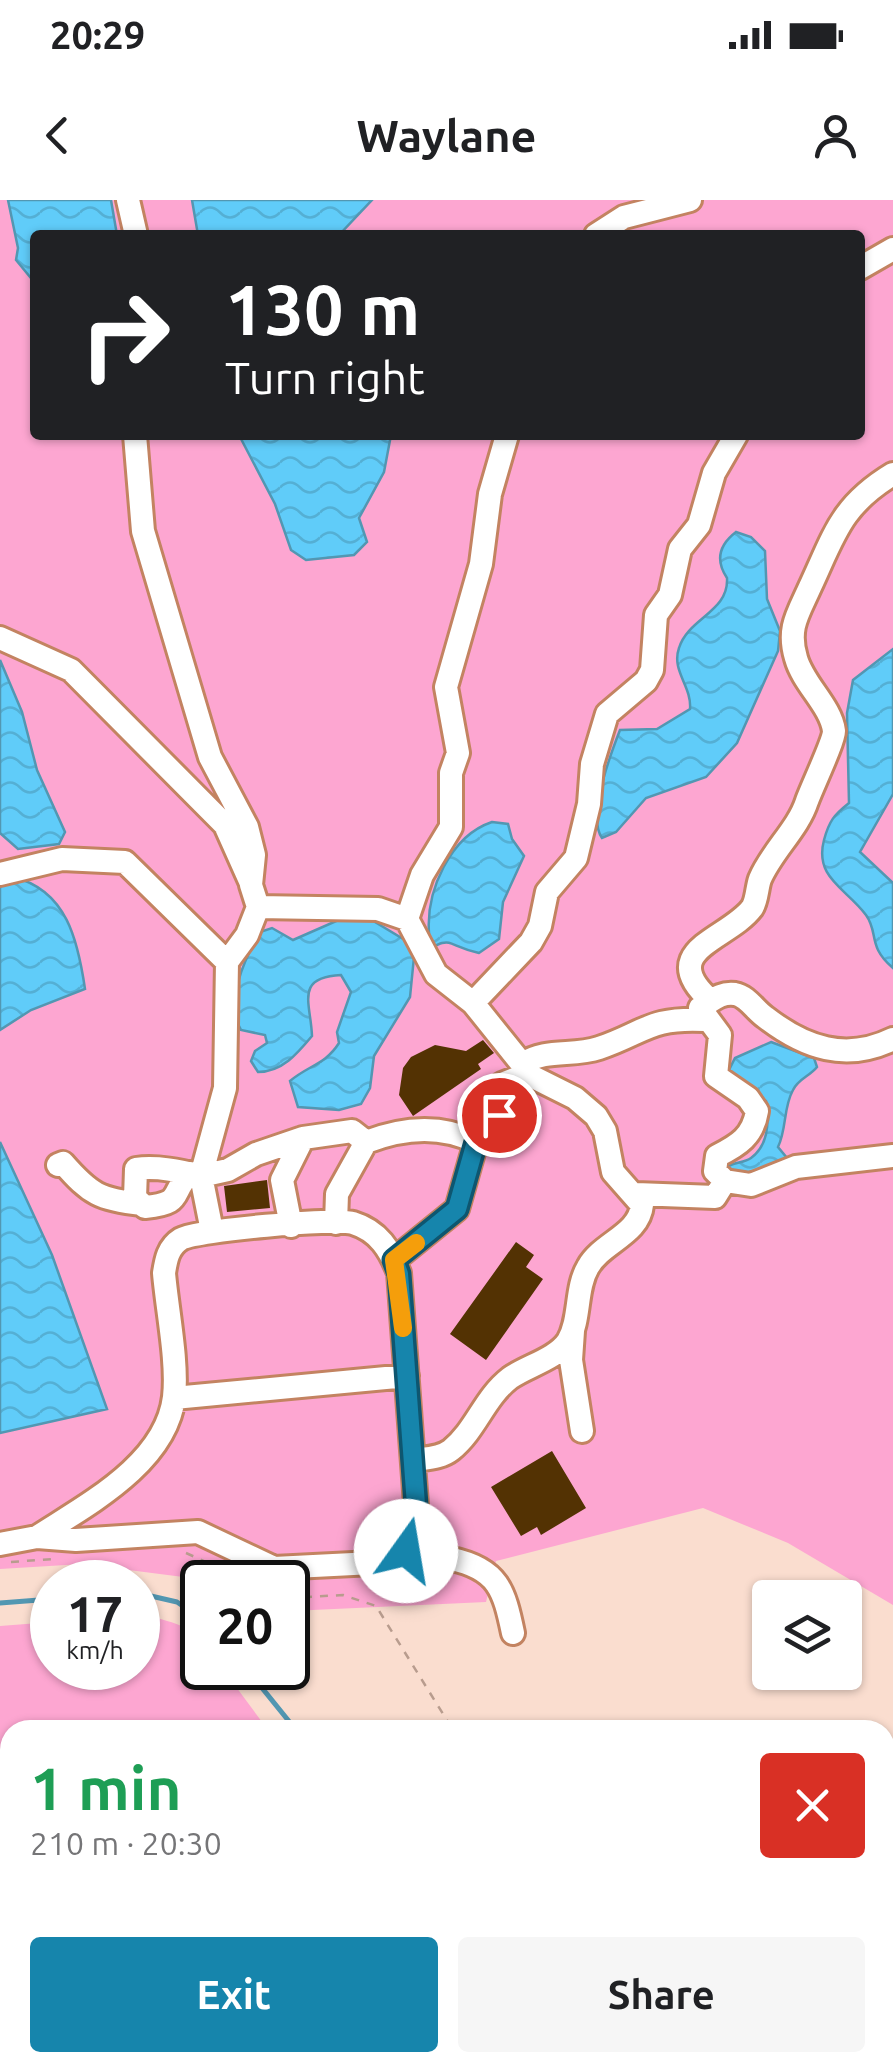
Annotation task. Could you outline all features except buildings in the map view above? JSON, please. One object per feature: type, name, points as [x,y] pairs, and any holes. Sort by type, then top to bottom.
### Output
[{"type":"lane","points":[[128,200],[135,230]]},
{"type":"lane","points":[[604,230],[624,217],[690,200]]},
{"type":"lane","points":[[865,265],[893,249]]},
{"type":"lane","points":[[58,1165],[63,1163],[84,1188],[107,1201],[142,1204],[160,1205],[179,1196],[196,1175],[225,1088],[227,962],[247,935],[254,896],[254,854],[247,827],[210,756],[143,531],[135,440]]},
{"type":"lane","points":[[416,937],[422,874],[451,827],[451,773],[458,753],[446,687],[481,564],[490,494],[506,440]]},
{"type":"lane","points":[[473,1004],[530,942],[540,926],[547,892],[576,858],[589,804],[592,764],[607,714],[646,681],[652,670],[656,615],[670,595],[680,549],[699,525],[714,472],[733,440]]},
{"type":"lane","points":[[893,474],[868,490],[838,524],[792,622],[796,663],[834,730],[832,747],[820,761],[804,809],[770,860],[752,907],[700,946],[691,965],[694,986],[720,1035],[716,1076],[748,1098],[757,1111],[754,1129],[738,1146],[716,1156],[715,1172],[725,1180],[751,1184],[796,1167],[893,1156]]},
{"type":"lane","points":[[0,638],[72,670],[224,825],[254,896]]},
{"type":"lane","points":[[0,874],[62,859],[125,862],[227,962]]},
{"type":"lane","points":[[254,896],[378,909],[416,937],[436,974],[473,1004],[524,1069],[576,1098],[605,1130],[613,1172],[642,1205],[641,1216],[588,1266],[570,1360],[582,1431]]},
{"type":"lane","points":[[394,1260],[457,1209],[476,1142],[499,1115],[502,1084],[544,1053],[597,1049],[647,1025],[708,1011],[722,994],[740,994],[797,1039],[837,1053],[867,1052],[893,1039]]},
{"type":"lane","points":[[336,1223],[337,1194],[366,1142],[392,1132],[442,1130],[476,1142]]},
{"type":"lane","points":[[142,1204],[135,1198],[136,1169],[196,1175],[228,1170],[256,1154],[303,1138],[352,1132],[366,1142]]},
{"type":"lane","points":[[292,1226],[282,1180],[303,1138]]},
{"type":"lane","points":[[196,1175],[212,1231]]},
{"type":"lane","points":[[636,1194],[702,1200],[715,1197],[725,1180]]},
{"type":"lane","points":[[36,1538],[102,1494],[135,1466],[158,1437],[174,1398],[164,1273],[167,1253],[181,1239],[212,1231],[350,1222],[372,1232],[394,1260],[407,1376],[418,1532],[406,1551],[382,1564]]},
{"type":"lane","points":[[414,1460],[443,1455],[454,1448],[488,1397],[511,1378],[564,1347],[573,1331]]},
{"type":"lane","points":[[174,1398],[407,1376]]},
{"type":"lane","points":[[0,1544],[36,1538],[76,1540],[198,1532],[274,1568],[452,1558],[476,1564],[494,1578],[507,1604],[514,1633]]},
{"type":"path","points":[[173,1552],[202,1560]]},
{"type":"path","points":[[0,1564],[56,1559]]},
{"type":"path","points":[[310,1596],[344,1594],[376,1606],[446,1720]]},
{"type":"shaded area","points":[[0,200],[893,200],[893,1605],[862,1587],[862,1580],[851,1580],[788,1543],[703,1508],[496,1561],[486,1602],[310,1610],[310,1560],[180,1560],[180,1577],[160,1574],[160,1560],[30,1560],[30,1567],[0,1569]]},
{"type":"shaded area","points":[[160,1619],[180,1626],[180,1690],[238,1690],[261,1720],[0,1720],[0,1626],[30,1624],[30,1690],[160,1690]]},
{"type":"water","points":[[8,200],[111,200],[116,230],[30,230],[30,277],[16,260],[18,248]]},
{"type":"water","points":[[192,200],[372,200],[344,230],[197,230]]},
{"type":"water","points":[[242,440],[390,440],[384,472],[359,518],[367,542],[354,555],[306,560],[291,550],[275,504]]},
{"type":"water","points":[[736,532],[751,537],[765,551],[767,599],[780,631],[778,651],[737,743],[706,777],[646,798],[616,832],[602,838],[597,816],[599,801],[620,730],[657,729],[690,709],[678,664],[679,648],[691,629],[722,599],[727,578],[721,553]]},
{"type":"water","points":[[893,649],[893,794],[860,852],[893,883],[893,968],[876,946],[866,915],[828,873],[822,853],[830,823],[849,803],[847,713],[853,680]]},
{"type":"water","points":[[0,660],[22,712],[37,770],[65,832],[59,844],[18,849],[0,833]]},
{"type":"water","points":[[492,822],[508,824],[512,839],[524,856],[503,902],[499,939],[479,953],[443,943],[414,957],[410,997],[374,1056],[370,1088],[361,1104],[339,1110],[298,1107],[290,1081],[322,1060],[339,1043],[337,1032],[351,992],[341,975],[316,981],[308,994],[312,1036],[282,1065],[258,1072],[251,1061],[255,1051],[267,1043],[265,1035],[241,1030],[235,1007],[243,967],[260,932],[272,928],[293,940],[343,918],[365,916],[410,943],[429,933],[437,883],[453,852],[477,829]]},
{"type":"water","points":[[13,877],[46,893],[58,905],[73,936],[85,989],[31,1010],[0,1030],[0,882]]},
{"type":"water","points":[[771,1042],[814,1058],[817,1067],[795,1086],[788,1104],[778,1147],[792,1164],[732,1178],[727,1167],[757,1153],[766,1132],[767,1116],[766,1101],[731,1080],[729,1070],[735,1058]]},
{"type":"water","points":[[0,1142],[52,1255],[107,1409],[0,1433]]},
{"type":"waterway","points":[[160,1598],[180,1604]]},
{"type":"waterway","points":[[0,1603],[30,1601]]},
{"type":"waterway","points":[[264,1690],[288,1720]]},
{"type":"slow traffic","points":[[403,1328],[399,1274],[394,1260],[416,1243]]},
{"type":"route","points":[[406,1551],[418,1532],[399,1274],[394,1260],[457,1209],[476,1142],[499,1115]]}]
